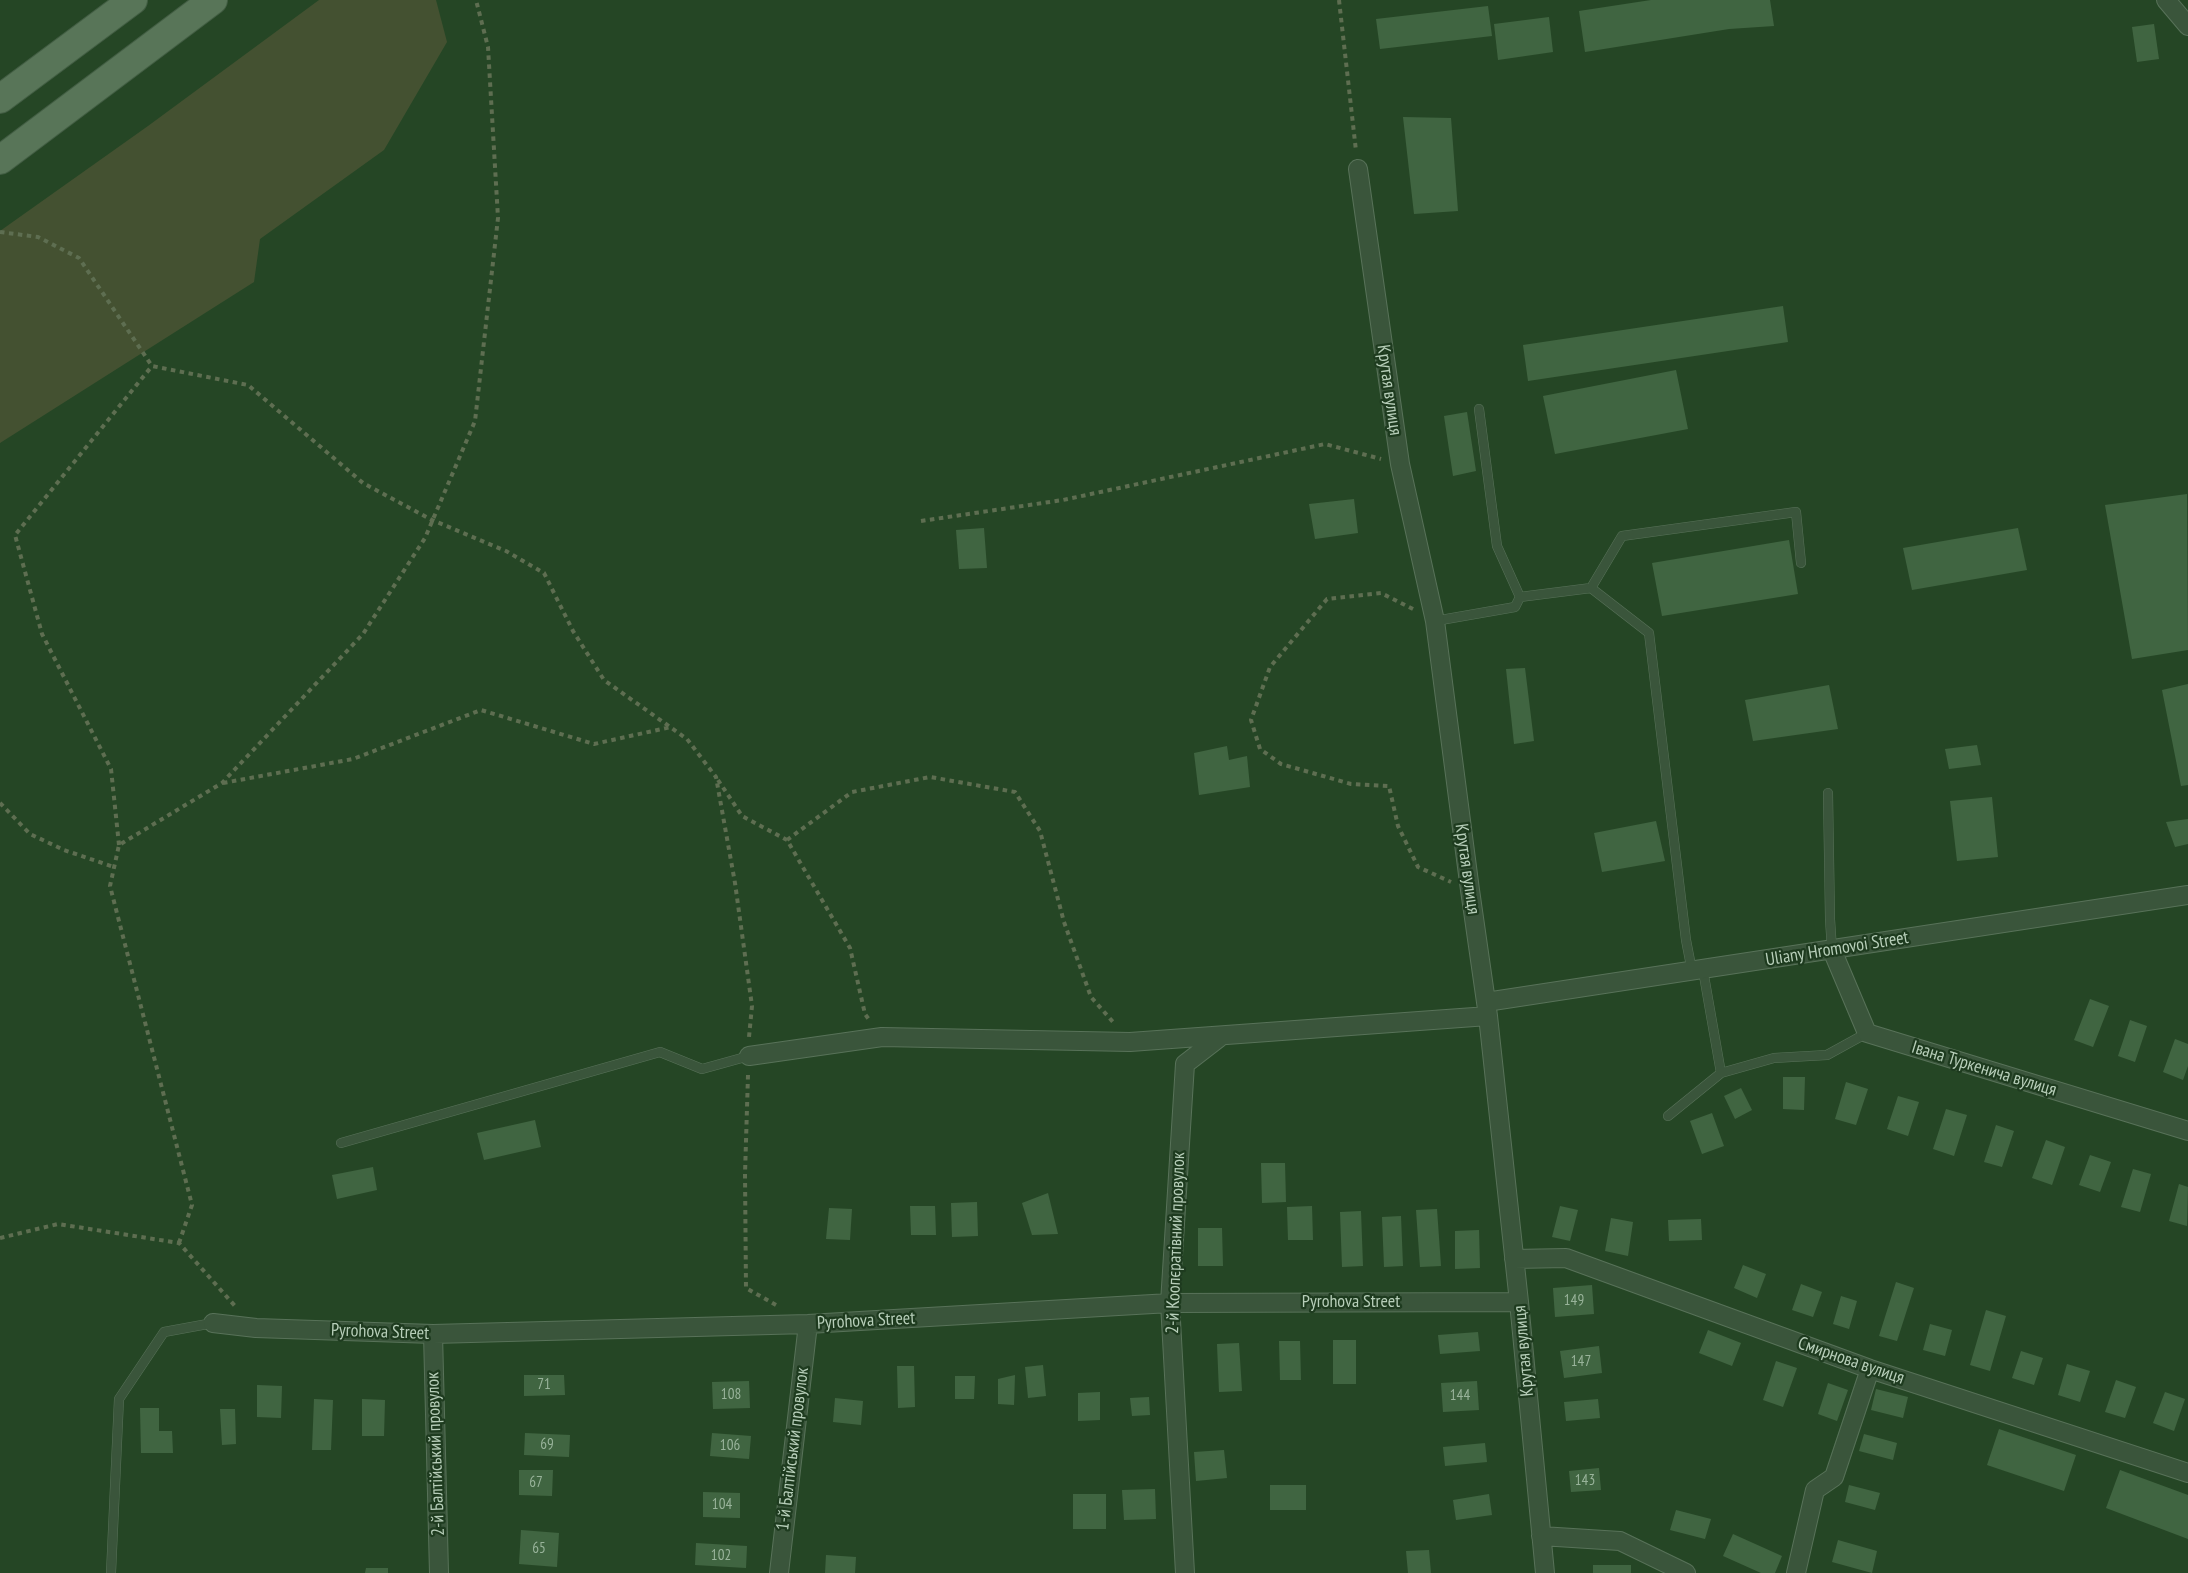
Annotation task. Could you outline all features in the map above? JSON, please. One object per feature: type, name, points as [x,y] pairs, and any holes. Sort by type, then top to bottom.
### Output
[{"type":"main road","points":[[0,99],[133,0]]},
{"type":"main road","points":[[0,160],[213,0]]},
{"type":"street","points":[[2166,0],[2188,26]]},
{"type":"street","name":"Крутая вулиця","points":[[1358,169],[1400,464],[1436,621],[1487,1009],[1519,1302],[1545,1573]]},
{"type":"street","name":"Uliany Hromovoi Street","points":[[749,1056],[882,1037],[1130,1042],[1220,1037],[1487,1009],[1698,971],[2188,895]]},
{"type":"street","points":[[1832,950],[1867,1033]]},
{"type":"street","name":"Івана Туркенича вулиця","points":[[1867,1033],[2188,1131]]},
{"type":"street","name":"2-й Коопєратівний провулок","points":[[1185,1573],[1170,1303],[1185,1064],[1220,1037]]},
{"type":"street","name":"Смирнова вулиця","points":[[1514,1259],[1566,1258],[1870,1369],[2188,1473]]},
{"type":"street","name":"Pyrohova Street","points":[[213,1323],[256,1328],[433,1334],[807,1324],[1170,1303],[1519,1302]]},
{"type":"street","name":"1-й Балтійський провулок","points":[[779,1573],[807,1324]]},
{"type":"street","name":"2-й Балтійський провулок","points":[[433,1334],[439,1573]]},
{"type":"street","points":[[1796,1573],[1815,1490],[1834,1477],[1870,1369]]},
{"type":"street","points":[[1541,1536],[1620,1541],[1686,1573]]},
{"type":"lane","points":[[1479,409],[1497,546],[1520,597]]},
{"type":"lane","points":[[1591,588],[1622,536],[1796,512],[1801,563]]},
{"type":"lane","points":[[1520,597],[1591,588],[1649,633],[1686,940],[1698,971],[1720,1073]]},
{"type":"lane","points":[[1436,621],[1515,607],[1520,597]]},
{"type":"lane","points":[[1828,793],[1832,950]]},
{"type":"lane","points":[[1668,1116],[1720,1073],[1774,1058],[1827,1055],[1867,1033]]},
{"type":"lane","points":[[341,1143],[660,1052],[702,1069],[749,1056]]},
{"type":"lane","points":[[111,1573],[119,1399],[164,1332],[213,1323]]},
{"type":"path","points":[[119,845],[222,783],[363,634],[425,538],[475,422],[498,218],[488,47],[476,0]]},
{"type":"path","points":[[1339,0],[1358,169]]},
{"type":"path","points":[[0,232],[38,237],[79,258],[152,366],[248,385],[363,483],[432,520],[506,550],[544,573],[573,631],[604,681],[687,739],[742,816],[787,840],[850,948],[865,1014],[882,1037]]},
{"type":"path","points":[[152,366],[15,535],[42,634],[111,769],[119,845],[110,886],[192,1205],[179,1243]]},
{"type":"path","points":[[921,521],[1063,500],[1325,444],[1400,464]]},
{"type":"path","points":[[1436,621],[1381,593],[1327,599],[1270,667],[1251,720],[1260,749],[1281,764],[1351,784],[1389,786],[1398,826],[1418,867],[1470,890]]},
{"type":"path","points":[[222,783],[353,759],[481,710],[594,744],[670,727]]},
{"type":"path","points":[[716,777],[735,883],[752,1006],[748,1043],[745,1174],[746,1288],[807,1324]]},
{"type":"path","points":[[787,840],[852,792],[930,777],[1015,792],[1040,831],[1064,922],[1091,997],[1130,1042]]},
{"type":"path","points":[[0,803],[30,834],[64,850],[114,867]]},
{"type":"path","points":[[0,1238],[58,1224],[179,1243],[256,1328]]},
{"type":"green space","points":[[319,0],[436,0],[447,42],[384,150],[260,239],[254,282],[0,443],[0,231]]},
{"type":"building","points":[[1651,0],[1770,0],[1774,26],[1729,29],[1585,52],[1579,11]]},
{"type":"building","points":[[1488,6],[1492,36],[1380,49],[1376,19]]},
{"type":"building","points":[[1549,17],[1553,52],[1498,60],[1494,24]]},
{"type":"building","points":[[2154,24],[2159,59],[2137,62],[2132,27]]},
{"type":"building","points":[[1403,117],[1451,118],[1458,211],[1414,214]]},
{"type":"building","points":[[1783,306],[1788,342],[1528,381],[1523,345]]},
{"type":"building","points":[[1676,370],[1688,429],[1555,454],[1543,396]]},
{"type":"building","points":[[1467,412],[1476,471],[1453,476],[1444,416]]},
{"type":"building","points":[[2187,494],[2188,650],[2132,659],[2105,505]]},
{"type":"building","points":[[1354,499],[1358,533],[1315,539],[1309,504]]},
{"type":"building","points":[[984,528],[987,568],[959,569],[956,530]]},
{"type":"building","points":[[2018,528],[2027,570],[1912,590],[1903,548]]},
{"type":"building","points":[[1789,540],[1798,594],[1662,616],[1652,563]]},
{"type":"building","points":[[1525,668],[1534,741],[1514,744],[1506,669]]},
{"type":"building","points":[[2188,684],[2188,785],[2181,786],[2162,690]]},
{"type":"building","points":[[1829,685],[1838,729],[1753,741],[1745,700]]},
{"type":"building","points":[[1977,745],[1981,765],[1949,769],[1945,749]]},
{"type":"building","points":[[1227,746],[1229,760],[1247,756],[1250,787],[1199,795],[1194,753]]},
{"type":"building","points":[[1992,797],[1998,857],[1957,861],[1950,801]]},
{"type":"building","points":[[2188,819],[2188,844],[2175,847],[2166,822]]},
{"type":"building","points":[[1656,821],[1665,861],[1602,872],[1594,833]]},
{"type":"building","points":[[2090,999],[2109,1006],[2093,1047],[2074,1040]]},
{"type":"building","points":[[2130,1020],[2147,1026],[2135,1062],[2118,1056]]},
{"type":"building","points":[[2175,1039],[2188,1044],[2188,1066],[2183,1080],[2163,1072]]},
{"type":"building","points":[[1783,1077],[1805,1077],[1804,1110],[1783,1109]]},
{"type":"building","points":[[1846,1082],[1868,1089],[1856,1125],[1835,1119]]},
{"type":"building","points":[[1741,1088],[1752,1110],[1735,1119],[1724,1096]]},
{"type":"building","points":[[1898,1096],[1919,1102],[1908,1136],[1887,1129]]},
{"type":"building","points":[[1946,1109],[1967,1115],[1954,1156],[1933,1149]]},
{"type":"building","points":[[1712,1113],[1724,1146],[1702,1154],[1690,1121]]},
{"type":"building","points":[[535,1120],[541,1147],[484,1160],[477,1133]]},
{"type":"building","points":[[1996,1125],[2014,1131],[2002,1167],[1984,1162]]},
{"type":"building","points":[[2046,1140],[2065,1147],[2052,1185],[2032,1178]]},
{"type":"building","points":[[2090,1155],[2111,1162],[2100,1192],[2079,1185]]},
{"type":"building","points":[[1261,1163],[1285,1163],[1286,1202],[1262,1203]]},
{"type":"building","points":[[373,1167],[377,1190],[337,1199],[332,1175]]},
{"type":"building","points":[[2133,1169],[2151,1174],[2140,1212],[2121,1207]]},
{"type":"building","points":[[2179,1184],[2188,1187],[2187,1226],[2169,1221]]},
{"type":"building","points":[[1048,1193],[1058,1234],[1032,1235],[1022,1203]]},
{"type":"building","points":[[977,1202],[978,1236],[952,1237],[951,1203]]},
{"type":"building","points":[[910,1206],[935,1206],[936,1235],[911,1235]]},
{"type":"building","points":[[1312,1206],[1313,1240],[1288,1240],[1287,1207]]},
{"type":"building","points":[[1560,1206],[1578,1210],[1570,1241],[1552,1237]]},
{"type":"building","points":[[829,1208],[852,1209],[850,1240],[826,1239]]},
{"type":"building","points":[[1437,1209],[1441,1266],[1420,1267],[1416,1210]]},
{"type":"building","points":[[1361,1211],[1363,1266],[1342,1267],[1340,1212]]},
{"type":"building","points":[[1401,1216],[1403,1266],[1384,1267],[1382,1217]]},
{"type":"building","points":[[1611,1218],[1633,1222],[1628,1256],[1605,1251]]},
{"type":"building","points":[[1701,1219],[1702,1240],[1669,1241],[1668,1220]]},
{"type":"building","points":[[1198,1228],[1222,1228],[1223,1266],[1198,1266]]},
{"type":"building","points":[[1479,1230],[1480,1268],[1455,1269],[1455,1231]]},
{"type":"building","points":[[1743,1265],[1766,1274],[1757,1298],[1734,1288]]},
{"type":"building","points":[[1896,1282],[1914,1288],[1897,1341],[1879,1336]]},
{"type":"building","points":[[1801,1284],[1822,1292],[1813,1317],[1792,1310]]},
{"type":"building","points":[[1592,1285],[1594,1314],[1555,1317],[1553,1288]]},
{"type":"building","points":[[1841,1296],[1857,1301],[1849,1329],[1833,1324]]},
{"type":"building","points":[[1986,1310],[2006,1316],[1990,1371],[1970,1365]]},
{"type":"building","points":[[1930,1324],[1952,1330],[1945,1356],[1923,1350]]},
{"type":"building","points":[[1708,1330],[1741,1343],[1732,1366],[1699,1353]]},
{"type":"building","points":[[1478,1332],[1480,1351],[1440,1354],[1438,1335]]},
{"type":"building","points":[[1333,1340],[1356,1340],[1356,1384],[1333,1384]]},
{"type":"building","points":[[1279,1341],[1300,1341],[1301,1380],[1280,1380]]},
{"type":"building","points":[[1239,1343],[1242,1391],[1219,1392],[1217,1344]]},
{"type":"building","points":[[1599,1346],[1602,1373],[1564,1378],[1560,1351]]},
{"type":"building","points":[[2021,1351],[2043,1358],[2034,1385],[2012,1378]]},
{"type":"building","points":[[1776,1361],[1797,1368],[1783,1407],[1763,1400]]},
{"type":"building","points":[[2067,1364],[2090,1371],[2080,1402],[2058,1395]]},
{"type":"building","points":[[1043,1365],[1046,1396],[1028,1398],[1025,1367]]},
{"type":"building","points":[[897,1366],[914,1366],[915,1407],[898,1408]]},
{"type":"building","points":[[524,1375],[564,1375],[565,1395],[524,1396]]},
{"type":"building","points":[[1015,1375],[1014,1405],[998,1404],[998,1379]]},
{"type":"building","points":[[955,1376],[975,1376],[974,1399],[955,1399]]},
{"type":"building","points":[[2116,1380],[2136,1387],[2125,1418],[2105,1412]]},
{"type":"building","points":[[749,1381],[750,1408],[713,1409],[712,1382]]},
{"type":"building","points":[[1477,1381],[1479,1410],[1443,1412],[1441,1383]]},
{"type":"building","points":[[1828,1383],[1848,1390],[1837,1421],[1818,1414]]},
{"type":"building","points":[[257,1385],[282,1386],[281,1418],[257,1417]]},
{"type":"building","points":[[1876,1389],[1908,1397],[1903,1418],[1871,1410]]},
{"type":"building","points":[[1100,1392],[1100,1420],[1078,1421],[1078,1393]]},
{"type":"building","points":[[2165,1392],[2185,1399],[2174,1431],[2153,1423]]},
{"type":"building","points":[[1149,1397],[1150,1415],[1132,1416],[1130,1398]]},
{"type":"building","points":[[835,1398],[863,1401],[861,1425],[833,1422]]},
{"type":"building","points":[[314,1399],[333,1400],[331,1450],[312,1450]]},
{"type":"building","points":[[362,1399],[385,1400],[384,1436],[362,1436]]},
{"type":"building","points":[[1598,1399],[1600,1418],[1566,1421],[1564,1402]]},
{"type":"building","points":[[140,1408],[159,1408],[159,1431],[172,1431],[173,1453],[141,1453]]},
{"type":"building","points":[[220,1409],[235,1409],[236,1444],[222,1445]]},
{"type":"building","points":[[1999,1429],[2076,1455],[2064,1491],[1987,1465]]},
{"type":"building","points":[[525,1433],[570,1435],[569,1457],[524,1455]]},
{"type":"building","points":[[712,1433],[751,1436],[749,1459],[710,1456]]},
{"type":"building","points":[[1864,1434],[1897,1443],[1893,1460],[1859,1451]]},
{"type":"building","points":[[1485,1443],[1487,1462],[1445,1466],[1443,1447]]},
{"type":"building","points":[[1224,1450],[1227,1478],[1196,1481],[1194,1452]]},
{"type":"building","points":[[1599,1468],[1601,1490],[1571,1492],[1569,1471]]},
{"type":"building","points":[[519,1470],[553,1470],[552,1496],[519,1495]]},
{"type":"building","points":[[2120,1470],[2188,1495],[2188,1539],[2106,1508]]},
{"type":"building","points":[[1270,1485],[1306,1485],[1306,1510],[1270,1510]]},
{"type":"building","points":[[1849,1485],[1880,1493],[1875,1510],[1845,1502]]},
{"type":"building","points":[[1155,1489],[1156,1519],[1124,1520],[1122,1490]]},
{"type":"building","points":[[703,1492],[740,1493],[740,1518],[703,1517]]},
{"type":"building","points":[[1073,1494],[1106,1494],[1106,1529],[1073,1529]]},
{"type":"building","points":[[1489,1494],[1492,1515],[1456,1520],[1453,1500]]},
{"type":"building","points":[[1676,1510],[1711,1519],[1705,1539],[1670,1530]]},
{"type":"building","points":[[521,1530],[559,1533],[557,1567],[519,1564]]},
{"type":"building","points":[[1733,1534],[1782,1556],[1775,1573],[1761,1573],[1723,1556]]},
{"type":"building","points":[[1838,1540],[1877,1551],[1872,1573],[1832,1562]]},
{"type":"building","points":[[696,1543],[747,1546],[746,1568],[695,1565]]},
{"type":"building","points":[[1429,1550],[1431,1573],[1408,1573],[1406,1551]]},
{"type":"building","points":[[826,1555],[856,1557],[855,1573],[825,1573]]},
{"type":"building","points":[[1593,1565],[1631,1565],[1631,1573],[1593,1573]]},
{"type":"building","points":[[366,1568],[388,1568],[388,1573],[365,1573]]}]
